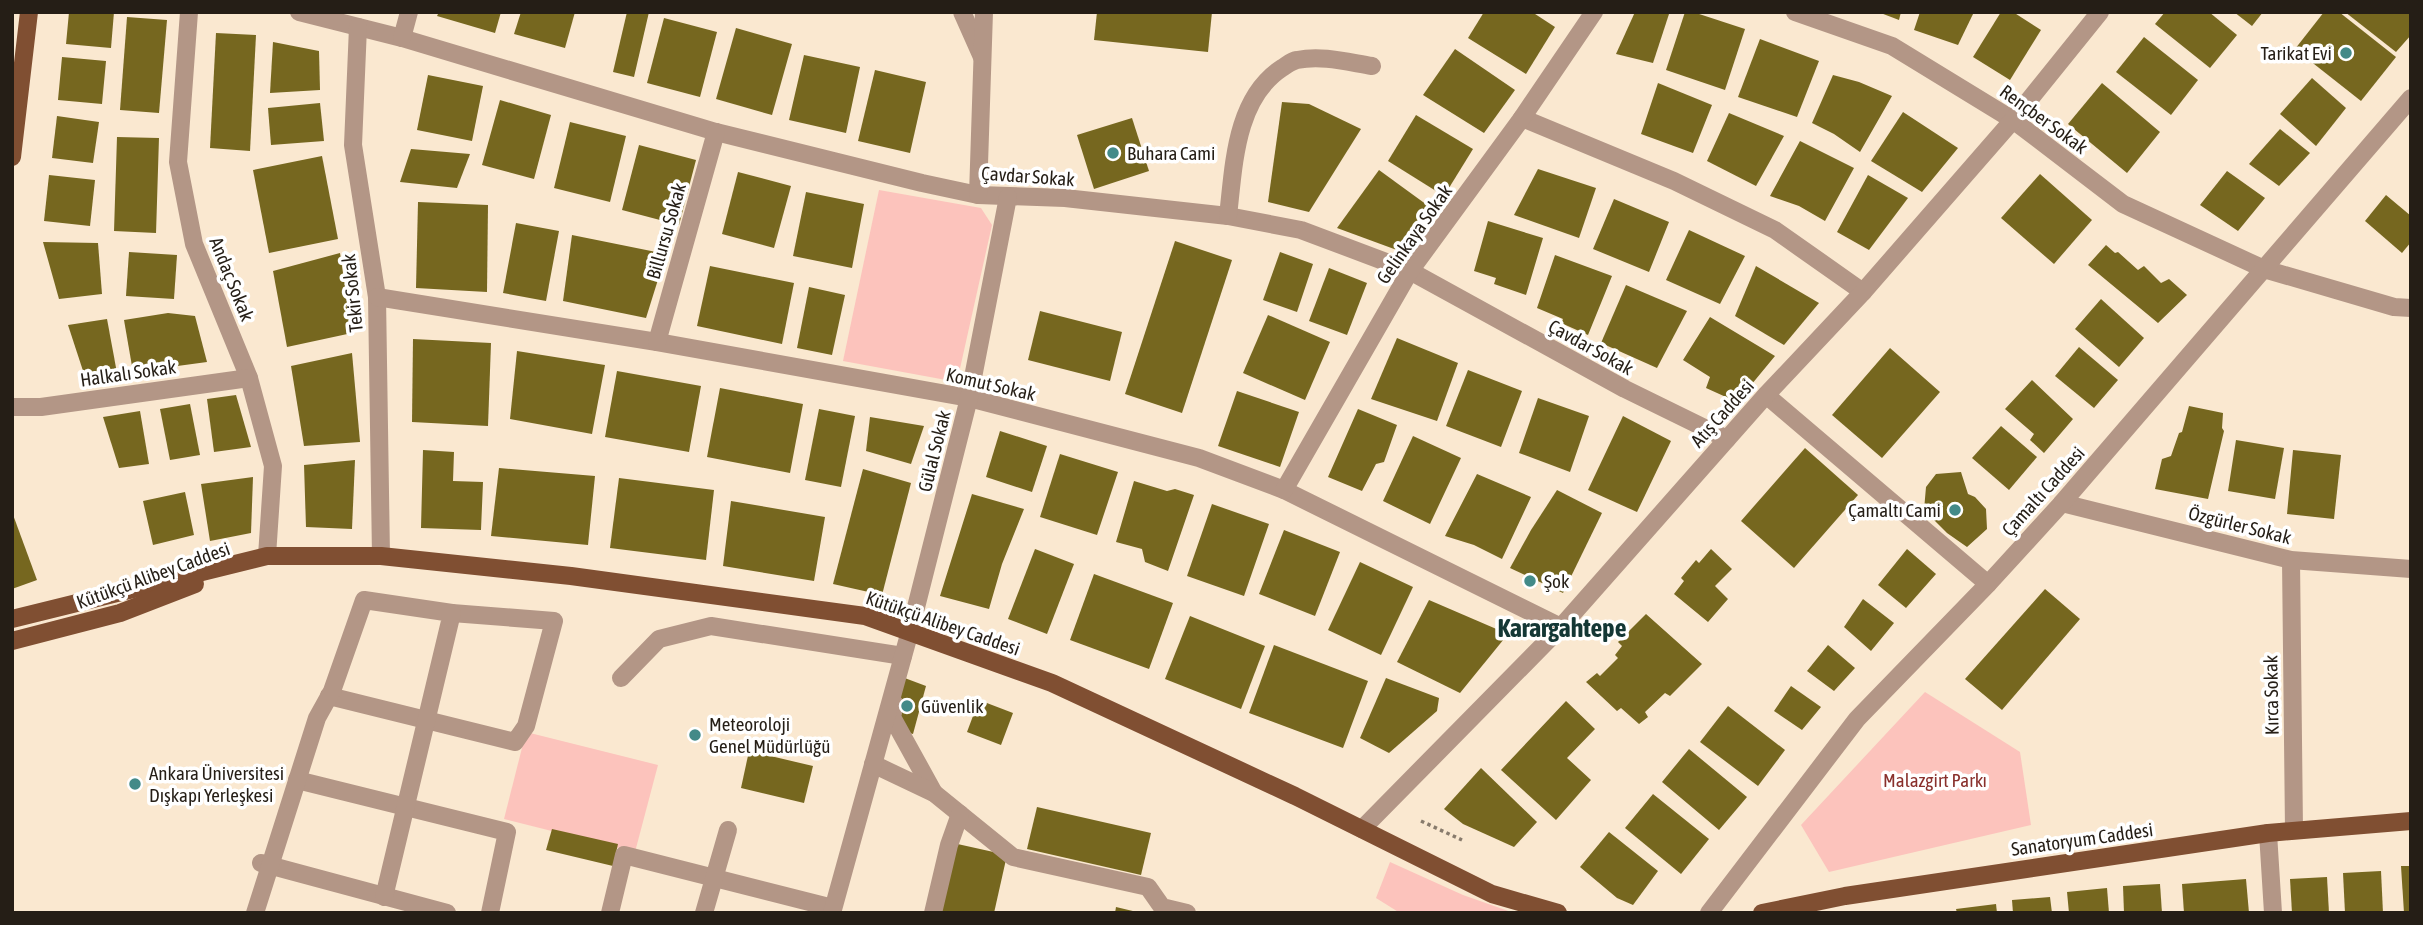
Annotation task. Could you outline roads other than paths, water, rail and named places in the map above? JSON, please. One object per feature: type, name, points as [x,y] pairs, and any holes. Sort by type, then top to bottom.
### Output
[{"type":"main road","points":[[12,157],[29,12]]},
{"type":"main road","name":"Kütükçü Alibey Caddesi","points":[[12,641],[120,613],[267,556]]},
{"type":"main road","name":"Kütükçü Alibey Caddesi","points":[[12,619],[267,556],[381,556],[571,576],[865,616],[1052,683],[1362,829],[1492,894],[1558,913]]},
{"type":"main road","name":"Sanatoryum Caddesi","points":[[1762,913],[1897,888],[2294,830],[2411,821]]},
{"type":"street","name":"Andaç Sokak","points":[[189,12],[177,162],[194,244],[249,378],[273,466],[267,556]]},
{"type":"street","name":"Çavdar Sokak","points":[[299,12],[402,38],[716,132],[978,195],[1065,198],[1228,216],[1301,230],[1410,271],[1625,390],[1727,439]]},
{"type":"street","points":[[402,38],[409,12]]},
{"type":"street","points":[[961,12],[983,61]]},
{"type":"street","points":[[978,195],[984,12]]},
{"type":"street","name":"Gelinkaya Sokak","points":[[1284,490],[1410,271],[1522,118],[1594,12]]},
{"type":"street","name":"Rençber Sokak","points":[[1795,12],[1892,46],[2013,120],[2123,204],[2264,269],[2394,307],[2411,307]]},
{"type":"street","name":"Atış Caddesi","points":[[1362,829],[1561,627],[1766,395],[1863,292],[2013,120],[2097,13]]},
{"type":"street","name":"Tekir Sokak","points":[[358,27],[353,145],[377,297],[381,556]]},
{"type":"street","points":[[1228,216],[1235,153],[1247,110],[1259,89],[1275,73],[1293,61],[1319,58],[1372,66]]},
{"type":"street","name":"Çamaltı Caddesi","points":[[1709,913],[1857,719],[2062,503],[2411,98]]},
{"type":"street","points":[[1522,118],[1674,181],[1775,230],[1863,292]]},
{"type":"street","name":"Billursu Sokak","points":[[657,342],[716,132]]},
{"type":"street","name":"Gülal Sokak","points":[[832,910],[903,656],[969,398],[1008,197]]},
{"type":"street","name":"Komut Sokak","points":[[377,297],[657,342],[969,398],[1199,458],[1284,490],[1561,627]]},
{"type":"street","name":"Halkalı Sokak","points":[[12,407],[41,407],[249,378]]},
{"type":"street","points":[[1766,395],[1987,584]]},
{"type":"street","name":"Özgürler Sokak","points":[[2062,503],[2291,560],[2411,569]]},
{"type":"street","name":"Kırca Sokak","points":[[2291,560],[2294,830]]},
{"type":"street","points":[[255,913],[265,864],[317,718],[329,696],[364,600],[452,613],[554,621],[526,726],[515,742],[329,696]]},
{"type":"street","points":[[379,902],[406,807],[452,613]]},
{"type":"street","points":[[621,678],[659,639],[711,626],[903,656]]},
{"type":"street","points":[[901,684],[892,716],[934,793]]},
{"type":"street","points":[[873,764],[934,793],[1013,857],[1148,887],[1161,906],[1187,913]]},
{"type":"street","points":[[297,780],[507,832],[490,913]]},
{"type":"street","points":[[933,913],[949,845],[960,814]]},
{"type":"street","points":[[704,913],[728,830]]},
{"type":"street","points":[[2268,834],[2273,913]]},
{"type":"street","points":[[610,913],[624,855],[832,910]]},
{"type":"street","points":[[265,864],[379,902],[447,913]]},
{"type":"place","name":"Tarikat Evi","points":[[2346,53]]},
{"type":"place","name":"Buhara Cami","points":[[1113,153]]},
{"type":"place","name":"Çamaltı Cami","points":[[1955,510]]},
{"type":"place","name":"Şok","points":[[1530,581]]},
{"type":"place","name":"Güvenlik","points":[[907,706]]},
{"type":"place","name":"Meteoroloji Genel Müdürlüğü","points":[[695,735]]},
{"type":"place","name":"Ankara Üniversitesi Dışkapı Yerleşkesi","points":[[135,784]]},
{"type":"district","name":"Karargahtepe","points":[[1562,628]]},
{"type":"park label","name":"Malazgirt Parkı","points":[[1935,780]]}]
